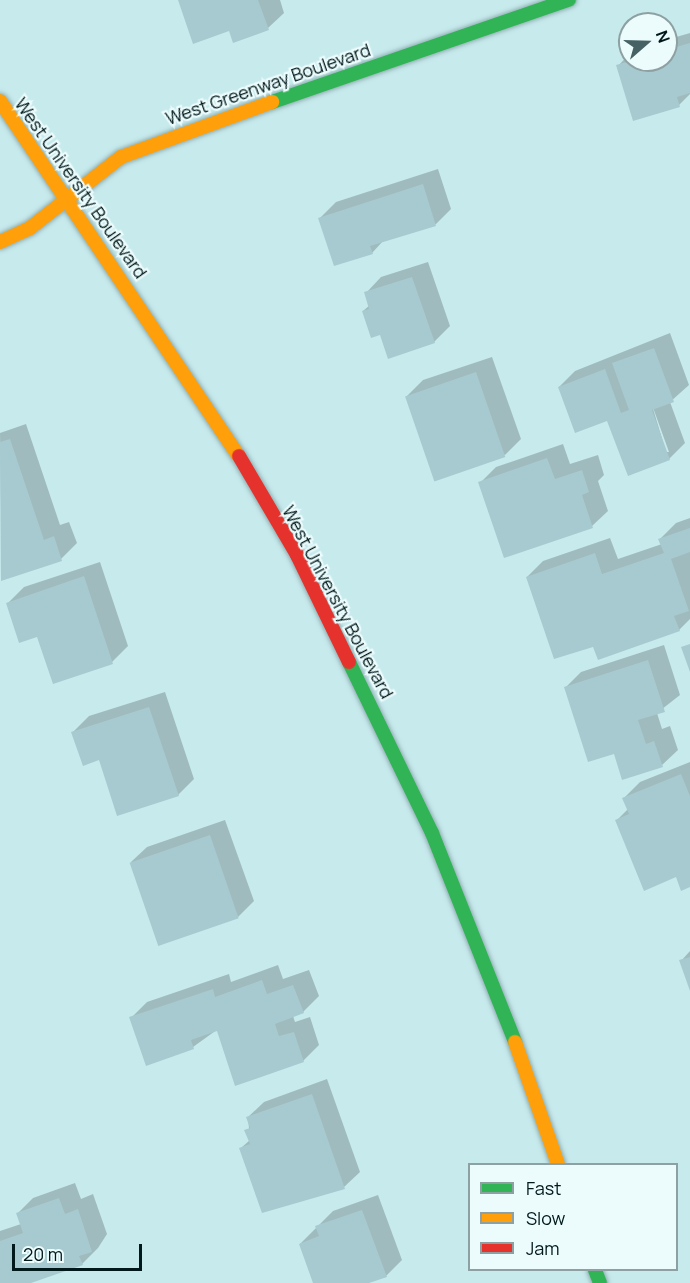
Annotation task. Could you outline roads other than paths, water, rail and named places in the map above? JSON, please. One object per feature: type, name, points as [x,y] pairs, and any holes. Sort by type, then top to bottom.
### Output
[{"type":"street","name":"West Greenway Boulevard","points":[[0,242],[30,228],[121,157],[143,146],[569,0]]},
{"type":"street","name":"West University Boulevard","points":[[0,101],[69,198],[221,425],[297,555],[362,683],[432,833],[501,1000],[558,1163]]}]
